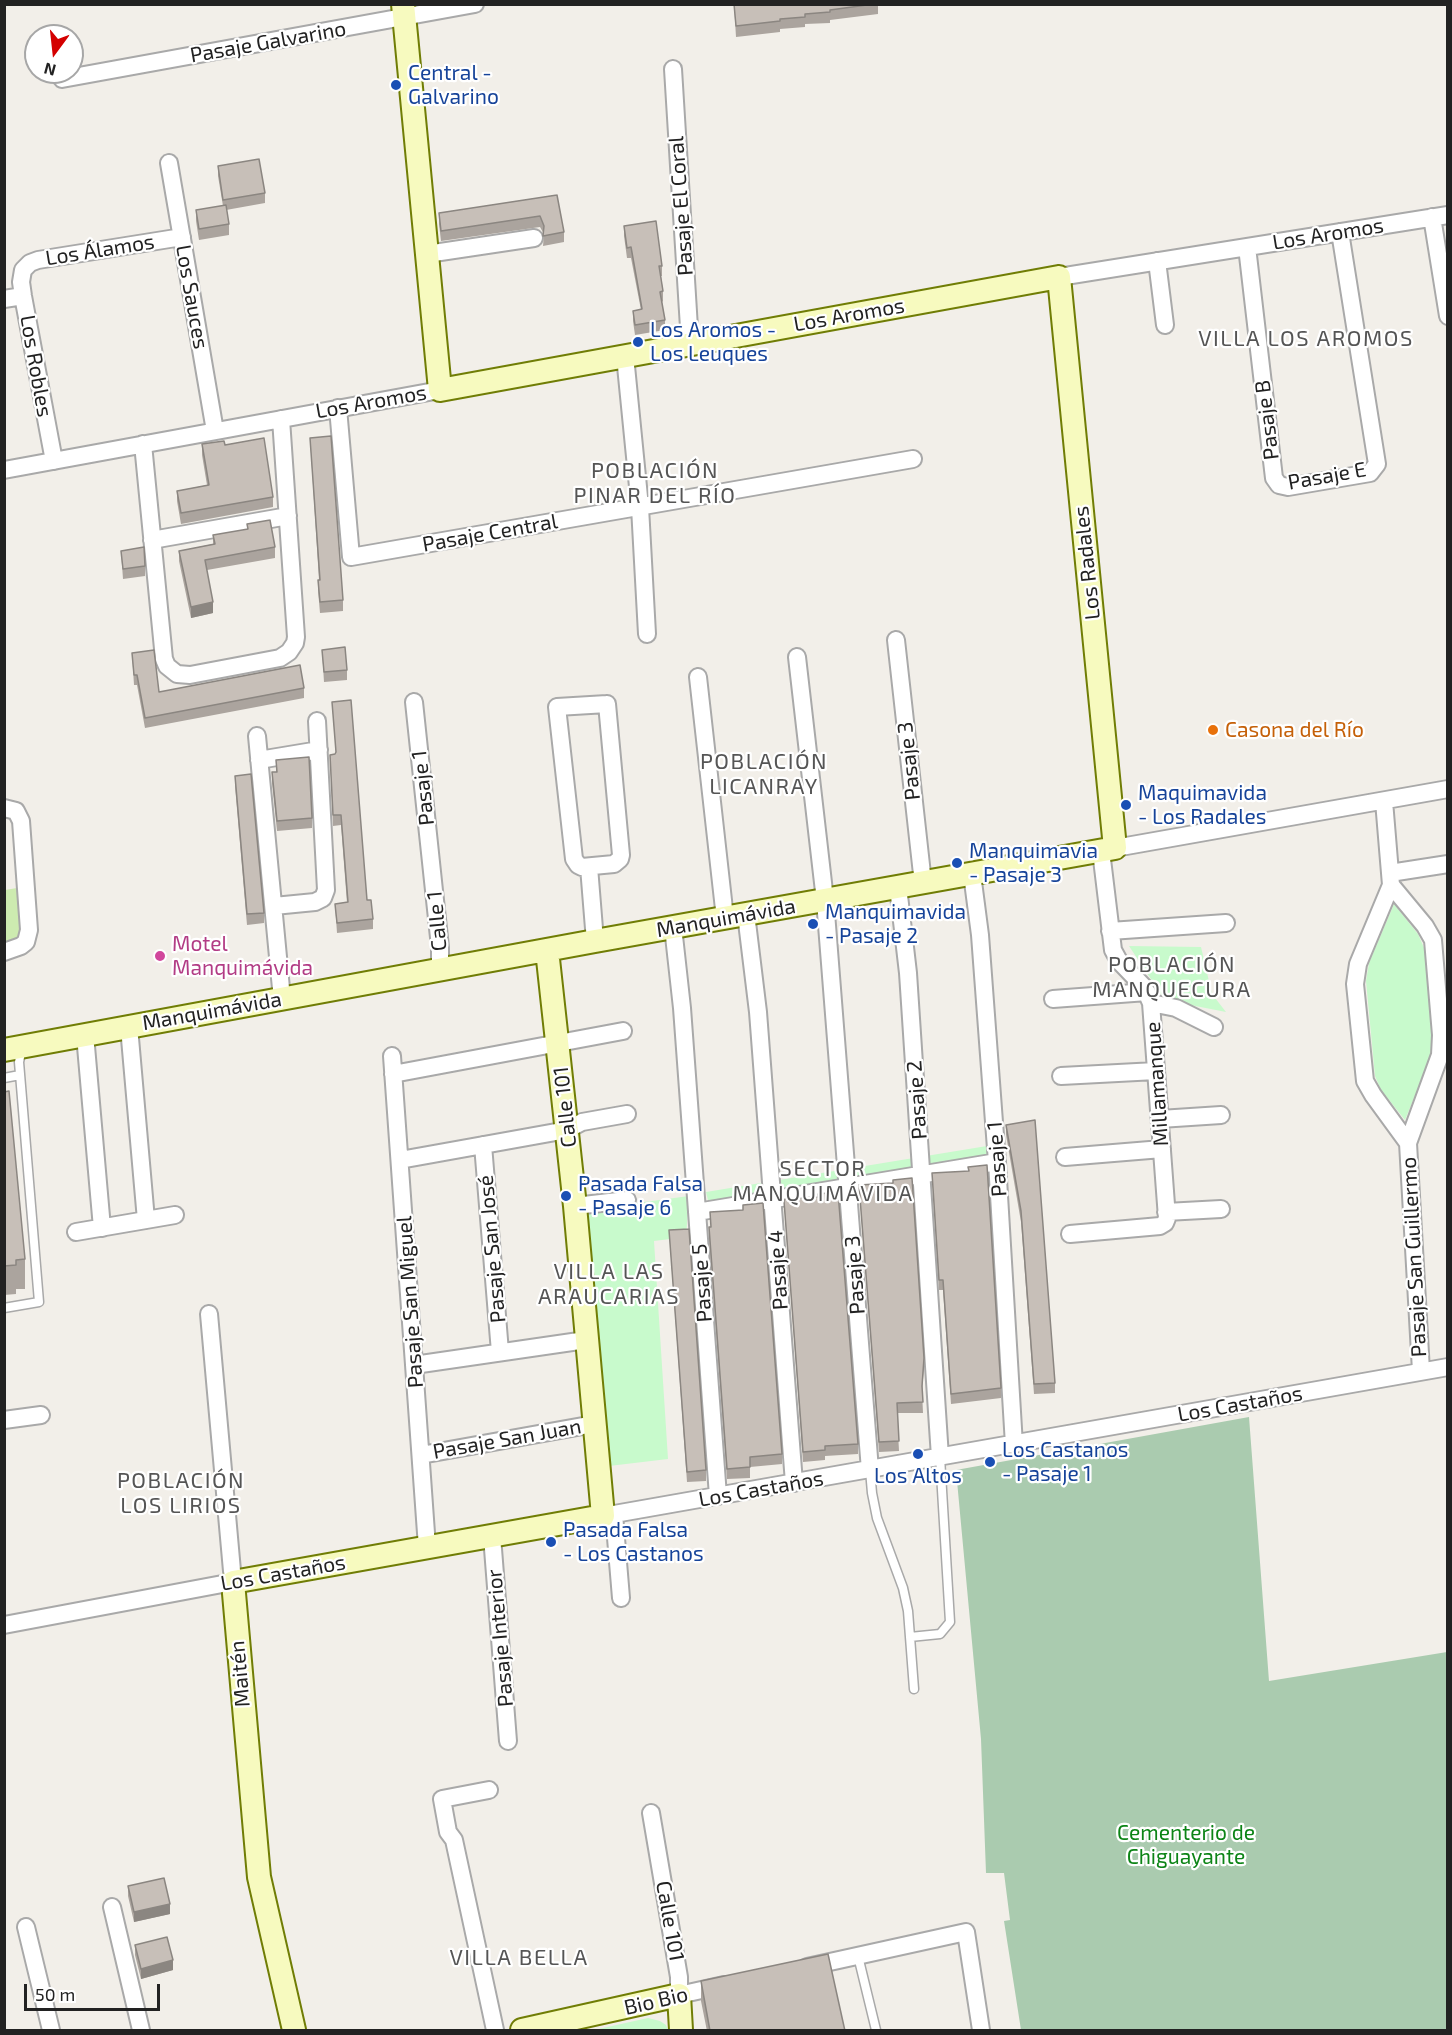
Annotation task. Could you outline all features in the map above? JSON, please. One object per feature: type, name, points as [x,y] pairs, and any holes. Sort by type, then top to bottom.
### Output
[{"type":"street","name":"Pasaje Galvarino","points":[[84,76],[404,11],[475,4]]},
{"type":"street","points":[[404,11],[440,390]]},
{"type":"street","name":"Pasaje El Coral","points":[[673,69],[690,344]]},
{"type":"street","name":"Los Sauces","points":[[169,163],[215,431]]},
{"type":"street","points":[[1440,216],[1448,316]]},
{"type":"street","name":"Los Aromos","points":[[4,470],[1059,277],[1440,216]]},
{"type":"street","name":"Pasaje E","points":[[1279,485],[1288,487],[1370,473],[1376,468],[1377,460],[1340,232]]},
{"type":"street","name":"Los Álamos","points":[[22,270],[38,260],[182,237]]},
{"type":"street","points":[[427,254],[534,238]]},
{"type":"street","name":"Pasaje B","points":[[1247,247],[1274,478],[1279,485]]},
{"type":"street","points":[[1157,261],[1165,325]]},
{"type":"street","name":"Los Robles","points":[[22,270],[23,296],[54,460]]},
{"type":"street","name":"Los Radales","points":[[1059,277],[1108,850]]},
{"type":"street","points":[[4,299],[23,296]]},
{"type":"street","points":[[625,356],[640,507],[647,634]]},
{"type":"street","name":"Pasaje Central","points":[[338,408],[351,557],[913,459]]},
{"type":"street","points":[[143,444],[164,659],[171,670],[184,676],[190,675],[280,658],[292,648],[296,637],[281,418]]},
{"type":"street","points":[[152,540],[288,516]]},
{"type":"street","name":"Pasaje 3","points":[[896,640],[923,883]]},
{"type":"street","points":[[797,657],[825,900]]},
{"type":"street","points":[[698,677],[735,916]]},
{"type":"street","name":"Pasaje 1","points":[[414,702],[432,873]]},
{"type":"street","points":[[607,704],[621,855],[614,864],[589,867],[578,865],[574,859],[557,707],[607,704]]},
{"type":"street","points":[[274,906],[315,902],[325,894],[317,721]]},
{"type":"street","points":[[257,736],[282,999]]},
{"type":"street","points":[[259,760],[319,750]]},
{"type":"street","name":"Manquimávida","points":[[13,1048],[595,941],[1448,789]]},
{"type":"street","name":"Pasaje San Guillermo","points":[[1384,801],[1390,879],[1358,964],[1355,984],[1365,1081],[1408,1143]]},
{"type":"street","points":[[4,952],[16,949],[26,942],[29,930],[21,821],[10,810]]},
{"type":"street","name":"Millamanque","points":[[1108,850],[1110,931],[1116,956],[1142,983],[1149,998],[1166,1217]]},
{"type":"street","points":[[1390,879],[1448,864]]},
{"type":"street","points":[[589,867],[595,941]]},
{"type":"street","name":"Calle 1","points":[[432,873],[440,947],[440,969]]},
{"type":"street","name":"Pasaje 1","points":[[972,874],[980,935],[997,1162],[1014,1445]]},
{"type":"street","name":"Pasaje San Guillermo","points":[[1390,879],[1433,940],[1441,1035],[1442,1065],[1408,1143],[1421,1371]]},
{"type":"street","name":"Pasaje 2","points":[[898,887],[908,973],[940,1457]]},
{"type":"street","name":"Pasaje 3","points":[[825,900],[870,1470]]},
{"type":"street","name":"Pasaje 4","points":[[735,916],[758,1012],[794,1483]]},
{"type":"street","points":[[1110,931],[1226,923]]},
{"type":"street","name":"Pasaje 5","points":[[673,927],[680,979],[718,1496]]},
{"type":"street","name":"Calle 101","points":[[547,950],[575,1206],[594,1424],[609,1515]]},
{"type":"street","points":[[1053,999],[1149,998],[1176,1008],[1214,1027]]},
{"type":"street","points":[[129,1027],[146,1220]]},
{"type":"street","points":[[393,1074],[623,1030]]},
{"type":"street","points":[[85,1035],[102,1227]]},
{"type":"street","name":"Pasaje San Miguel","points":[[392,1056],[427,1547]]},
{"type":"street","points":[[1061,1076],[1156,1071]]},
{"type":"street","points":[[400,1160],[567,1130],[582,1122],[627,1114]]},
{"type":"street","points":[[1160,1119],[1221,1115]]},
{"type":"street","name":"Pasaje San José","points":[[483,1145],[500,1352]]},
{"type":"street","points":[[1065,1157],[1162,1149]]},
{"type":"street","points":[[697,1212],[997,1162]]},
{"type":"street","points":[[575,1206],[627,1200]]},
{"type":"street","points":[[1070,1234],[1160,1226],[1166,1217],[1221,1209]]},
{"type":"street","points":[[76,1232],[175,1215]]},
{"type":"street","name":"Maitén","points":[[209,1314],[254,1839],[259,1877],[294,2031]]},
{"type":"street","points":[[414,1365],[586,1340]]},
{"type":"street","name":"Los Castaños","points":[[4,1625],[427,1547],[1448,1367]]},
{"type":"street","points":[[4,1420],[41,1415]]},
{"type":"street","name":"Pasaje San Juan","points":[[420,1455],[594,1424]]},
{"type":"street","points":[[609,1515],[621,1598]]},
{"type":"street","name":"Pasaje Interior","points":[[492,1536],[508,1741]]},
{"type":"street","points":[[489,1790],[442,1799],[448,1832],[454,1840],[495,2031]]},
{"type":"street","name":"Calle 101","points":[[651,1813],[679,1977],[681,2031]]},
{"type":"street","points":[[112,1907],[141,2031]]},
{"type":"street","points":[[26,1927],[51,2031]]},
{"type":"street","points":[[791,1971],[966,1932],[981,2031]]},
{"type":"street","name":"Bio Bio","points":[[522,2031],[735,1983]]},
{"type":"lane","points":[[4,1308],[39,1302],[19,1062],[13,1048]]},
{"type":"lane","points":[[4,1078],[20,1075]]},
{"type":"lane","points":[[910,1637],[940,1634],[950,1622],[940,1457]]},
{"type":"lane","points":[[870,1470],[874,1505],[903,1588],[908,1611],[914,1689]]},
{"type":"lane","points":[[858,1956],[876,2031]]},
{"type":"green space","points":[[17,888],[23,925],[21,938],[5,947],[5,890]]},
{"type":"green space","points":[[1394,904],[1418,934],[1425,950],[1433,1042],[1429,1061],[1405,1120],[1381,1090],[1375,1076],[1366,981],[1369,963]]},
{"type":"green space","points":[[1129,946],[1201,947],[1212,994],[1226,1012],[1165,1000]]},
{"type":"green space","points":[[987,1146],[987,1158],[710,1205],[706,1192]]},
{"type":"green space","points":[[689,1196],[686,1237],[654,1241],[668,1459],[609,1466],[585,1210]]},
{"type":"green space","name":"Cementerio de Chiguayante","points":[[1249,1417],[1269,1681],[1447,1652],[1447,2030],[1021,2030],[1004,1921],[1010,1920],[1004,1873],[986,1873],[981,1739],[956,1470]]},
{"type":"green space","points":[[648,2018],[660,2021],[666,2025],[668,2030],[594,2030]]},
{"type":"building","points":[[734,4],[874,4],[805,14],[805,17],[780,19],[780,21],[736,26]]},
{"type":"building","points":[[259,159],[265,193],[223,200],[218,166]]},
{"type":"building","points":[[557,195],[564,232],[543,236],[544,226],[540,216],[441,231],[439,213]]},
{"type":"building","points":[[226,205],[229,224],[199,229],[196,210]]},
{"type":"building","points":[[656,221],[662,266],[659,266],[663,291],[660,292],[665,320],[635,325],[633,311],[642,309],[631,247],[627,248],[624,226]]},
{"type":"building","points":[[331,436],[343,600],[320,602],[310,438]]},
{"type":"building","points":[[264,438],[273,497],[181,513],[177,491],[209,485],[202,444],[224,441],[225,445]]},
{"type":"building","points":[[270,520],[275,547],[205,560],[213,602],[191,607],[179,551],[215,544],[213,535],[248,529],[247,524]]},
{"type":"building","points":[[144,547],[145,566],[123,569],[121,551]]},
{"type":"building","points":[[345,647],[347,670],[324,672],[322,650]]},
{"type":"building","points":[[154,650],[159,692],[300,665],[304,688],[145,718],[137,675],[134,675],[132,653]]},
{"type":"building","points":[[351,700],[367,900],[371,900],[373,919],[337,923],[335,904],[348,902],[341,815],[333,815],[330,755],[336,752],[332,702]]},
{"type":"building","points":[[309,757],[312,818],[277,821],[272,772],[277,772],[276,760]]},
{"type":"building","points":[[251,774],[264,913],[247,914],[235,776]]},
{"type":"building","points":[[9,1091],[25,1259],[16,1260],[16,1265],[4,1266],[4,1092]]},
{"type":"building","points":[[1035,1120],[1055,1383],[1034,1384],[1021,1211],[1006,1125]]},
{"type":"building","points":[[987,1165],[1001,1388],[951,1394],[943,1280],[939,1280],[932,1173],[969,1171],[968,1167]]},
{"type":"building","points":[[912,1178],[924,1358],[923,1402],[897,1403],[899,1441],[879,1442],[859,1185],[893,1183],[893,1180]]},
{"type":"building","points":[[838,1192],[858,1444],[825,1446],[825,1450],[803,1452],[784,1201],[785,1199],[818,1197],[818,1194]]},
{"type":"building","points":[[763,1203],[782,1454],[750,1457],[750,1467],[727,1469],[709,1227],[711,1227],[710,1212],[743,1210],[743,1205]]},
{"type":"building","points":[[689,1229],[706,1470],[687,1472],[669,1230]]},
{"type":"building","points":[[164,1878],[170,1904],[134,1912],[128,1886]]},
{"type":"building","points":[[167,1937],[173,1960],[141,1969],[135,1945]]},
{"type":"building","points":[[828,1954],[845,2031],[710,2031],[701,1981]]},
{"type":"place","name":"Central - Galvarino","points":[[396,85]]},
{"type":"place","name":"Los Aromos - Los Leuques","points":[[638,342]]},
{"type":"place","name":"Casona del Río","points":[[1213,730]]},
{"type":"place","name":"Maquimavida - Los Radales","points":[[1126,805]]},
{"type":"place","name":"Manquimavia - Pasaje 3","points":[[957,863]]},
{"type":"place","name":"Manquimavida - Pasaje 2","points":[[813,924]]},
{"type":"place","name":"Motel Manquimávida","points":[[160,956]]},
{"type":"place","name":"Pasada Falsa - Pasaje 6","points":[[566,1196]]},
{"type":"place","name":"Los Altos","points":[[918,1454]]},
{"type":"place","name":"Los Castanos - Pasaje 1","points":[[990,1462]]},
{"type":"place","name":"Pasada Falsa - Los Castanos","points":[[551,1542]]},
{"type":"district","name":"VILLA LOS AROMOS","points":[[1306,339]]},
{"type":"district","name":"POBLACIÓN PINAR DEL RÍO","points":[[655,484]]},
{"type":"district","name":"POBLACIÓN LICANRAY","points":[[764,774]]},
{"type":"district","name":"POBLACIÓN MANQUECURA","points":[[1172,978]]},
{"type":"district","name":"SECTOR MANQUIMÁVIDA","points":[[823,1182]]},
{"type":"district","name":"VILLA LAS ARAUCARIAS","points":[[609,1284]]},
{"type":"district","name":"POBLACIÓN LOS LIRIOS","points":[[181,1494]]},
{"type":"district","name":"VILLA BELLA","points":[[519,1958]]}]
